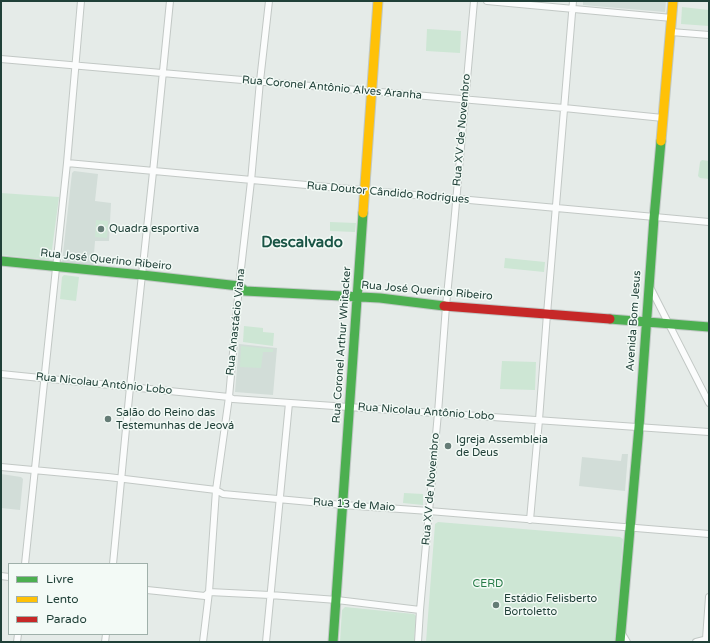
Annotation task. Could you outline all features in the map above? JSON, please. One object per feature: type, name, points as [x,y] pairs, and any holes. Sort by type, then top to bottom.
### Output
[{"type":"street","points":[[25,563],[67,164],[81,1]]},
{"type":"street","points":[[113,563],[170,1]]},
{"type":"street","name":"Rua Anastácio Viana","points":[[203,642],[209,592],[216,490],[229,397],[239,286],[269,1]]},
{"type":"street","name":"Rua Coronel Arthur Whitacker","points":[[333,642],[350,407],[356,297],[378,1]]},
{"type":"street","name":"Rua XV de Novembro","points":[[418,642],[446,306],[474,1]]},
{"type":"street","points":[[487,1],[672,18]]},
{"type":"street","points":[[530,520],[573,1]]},
{"type":"street","name":"Avenida Bom Jesus","points":[[620,642],[639,427],[654,218],[673,1]]},
{"type":"street","points":[[671,32],[709,35]]},
{"type":"street","name":"Rua Coronel Antônio Alves Aranha","points":[[1,59],[163,72],[663,118]]},
{"type":"street","name":"Rua Doutor Cândido Rodrigues","points":[[67,164],[709,222]]},
{"type":"street","name":"Rua José Querino Ribeiro","points":[[1,261],[239,286],[245,291],[356,297],[446,306],[709,327]]},
{"type":"street","points":[[649,286],[709,403]]},
{"type":"street","name":"Rua Nicolau Antônio Lobo","points":[[1,374],[229,397],[233,399],[709,432]]},
{"type":"street","points":[[266,642],[289,403]]},
{"type":"street","name":"Rua 13 de Maio","points":[[1,466],[216,490],[223,494],[709,534]]},
{"type":"street","points":[[148,590],[205,596],[209,592],[270,595],[336,600],[420,610]]},
{"type":"street","points":[[696,642],[707,640],[709,597]]},
{"type":"street","points":[[621,632],[627,642]]},
{"type":"shaded area","points":[[583,1],[666,1],[665,12],[583,5]]},
{"type":"shaded area","points":[[74,171],[98,174],[95,201],[111,203],[109,241],[95,241],[93,267],[64,265],[62,262],[72,173]]},
{"type":"shaded area","points":[[239,344],[277,348],[273,395],[235,392]]},
{"type":"shaded area","points":[[622,454],[628,454],[625,491],[579,486],[582,457],[621,461]]},
{"type":"shaded area","points":[[1,474],[21,477],[23,479],[20,510],[1,508]]},
{"type":"green space","points":[[682,7],[709,10],[709,26],[681,24]]},
{"type":"green space","points":[[427,29],[461,31],[460,53],[426,51]]},
{"type":"green space","points":[[702,160],[709,161],[709,179],[700,178],[698,176],[700,162]]},
{"type":"green space","points":[[1,193],[59,197],[51,257],[49,260],[1,255]]},
{"type":"green space","name":"Quadra esportiva","points":[[96,220],[108,221],[107,238],[95,237]]},
{"type":"green space","points":[[330,222],[356,223],[355,232],[330,231]]},
{"type":"green space","points":[[505,258],[545,262],[544,272],[504,268]]},
{"type":"green space","points":[[64,275],[79,277],[76,301],[60,299],[62,277]]},
{"type":"green space","points":[[244,326],[263,328],[263,332],[274,333],[273,346],[243,342]]},
{"type":"green space","points":[[241,346],[273,349],[273,352],[263,352],[261,368],[240,367]]},
{"type":"green space","points":[[502,361],[536,362],[535,390],[500,389]]},
{"type":"green space","points":[[404,493],[423,494],[423,505],[403,503]]},
{"type":"green space","name":"CERD","points":[[438,522],[620,537],[623,539],[615,642],[426,642],[435,524]]},
{"type":"green space","points":[[345,607],[414,614],[416,616],[414,642],[340,642],[342,610]]},
{"type":"traffic: fast","points":[[620,642],[639,427],[661,141]]},
{"type":"traffic: fast","points":[[333,642],[363,213]]},
{"type":"traffic: fast","points":[[1,261],[239,286],[245,291],[380,298],[444,306]]},
{"type":"traffic: fast","points":[[610,319],[709,327]]},
{"type":"traffic: slow","points":[[363,213],[378,1]]},
{"type":"traffic: slow","points":[[661,141],[673,1]]},
{"type":"traffic: jam","points":[[444,306],[610,319]]},
{"type":"place","name":"Quadra esportiva","points":[[101,229]]},
{"type":"place","name":"Salão do Reino das Testemunhas de Jeová","points":[[108,419]]},
{"type":"place","name":"Igreja Assembleia de Deus","points":[[448,446]]},
{"type":"place","name":"Estádio Felisberto Bortoletto","points":[[496,605]]},
{"type":"district","name":"Descalvado","points":[[302,243]]}]
